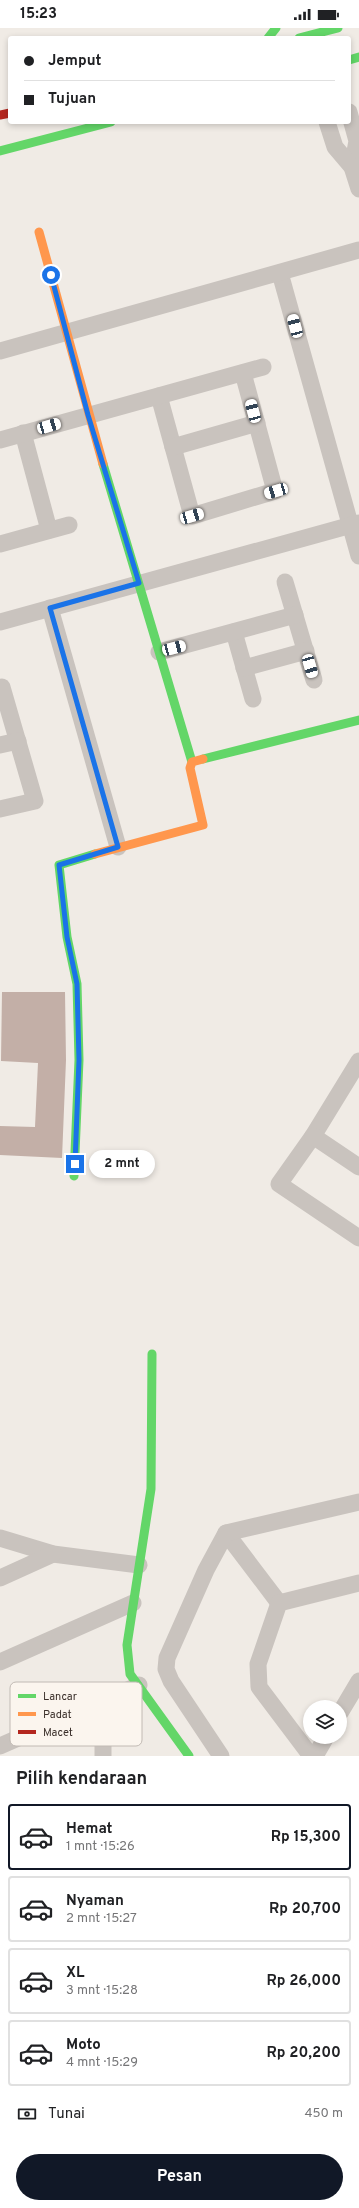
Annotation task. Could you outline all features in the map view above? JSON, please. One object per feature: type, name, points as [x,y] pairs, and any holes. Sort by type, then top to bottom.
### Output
[{"type":"main road","points":[[270,36],[276,28]]},
{"type":"main road","points":[[307,36],[338,28]]},
{"type":"main road","points":[[0,151],[103,124]]},
{"type":"main road","points":[[39,232],[88,415],[192,762],[190,768],[204,825],[118,847],[59,865],[67,937],[77,984],[79,1060],[74,1176]]},
{"type":"main road","points":[[192,762],[359,720]]},
{"type":"main road","points":[[137,1682],[130,1674],[127,1646],[151,1489],[152,1354]]},
{"type":"main road","points":[[142,1688],[189,1756]]},
{"type":"street","points":[[351,119],[357,141],[352,167]]},
{"type":"street","points":[[328,124],[335,147],[352,167],[359,189]]},
{"type":"street","points":[[0,351],[359,250]]},
{"type":"street","points":[[280,273],[355,524],[359,556]]},
{"type":"street","points":[[0,440],[263,367]]},
{"type":"street","points":[[159,396],[192,516],[276,491],[243,373]]},
{"type":"street","points":[[173,446],[257,423]]},
{"type":"street","points":[[23,433],[49,530]]},
{"type":"street","points":[[0,622],[355,524]]},
{"type":"street","points":[[0,544],[69,525]]},
{"type":"street","points":[[285,582],[314,680]]},
{"type":"street","points":[[50,608],[118,847]]},
{"type":"street","points":[[159,652],[295,615]]},
{"type":"street","points":[[234,632],[253,699]]},
{"type":"street","points":[[244,668],[306,651]]},
{"type":"street","points":[[0,688],[2,687],[35,801],[0,809]]},
{"type":"street","points":[[0,745],[18,741]]},
{"type":"street","points":[[359,1062],[314,1136],[279,1184],[359,1238]]},
{"type":"street","points":[[314,1136],[359,1167]]},
{"type":"street","points":[[221,1756],[171,1681],[166,1663],[206,1570],[226,1533],[359,1502]]},
{"type":"street","points":[[226,1533],[278,1602]]},
{"type":"street","points":[[0,1538],[53,1554],[139,1565]]},
{"type":"street","points":[[0,1578],[53,1554]]},
{"type":"street","points":[[278,1602],[359,1583]]},
{"type":"street","points":[[278,1602],[258,1664],[259,1687],[311,1756]]},
{"type":"street","points":[[0,1662],[133,1603]]},
{"type":"street","points":[[347,1702],[359,1681]]},
{"type":"street","points":[[0,1746],[10,1742]]},
{"type":"street","points":[[315,1756],[322,1744]]},
{"type":"building","points":[[2,992],[65,992],[66,1060],[62,1158],[0,1155],[0,1126],[35,1127],[38,1063],[1,1061]]},
{"type":"traffic: fast","points":[[270,36],[276,28]]},
{"type":"traffic: fast","points":[[307,36],[338,28]]},
{"type":"traffic: fast","points":[[351,59],[359,57]]},
{"type":"traffic: fast","points":[[0,151],[103,124]]},
{"type":"traffic: fast","points":[[103,464],[192,762]]},
{"type":"traffic: fast","points":[[203,759],[359,720]]},
{"type":"traffic: fast","points":[[74,1176],[79,1060],[77,984],[67,937],[59,865],[95,854]]},
{"type":"traffic: fast","points":[[136,1682],[130,1674],[127,1645],[151,1489],[152,1354]]},
{"type":"traffic: fast","points":[[142,1691],[189,1756]]},
{"type":"traffic: slow","points":[[39,232],[103,464]]},
{"type":"traffic: slow","points":[[95,854],[203,825],[190,768],[192,762],[203,759]]},
{"type":"traffic: jam","points":[[0,115],[8,113]]},
{"type":"route","points":[[51,275],[88,415],[139,583],[50,608],[118,847],[59,865],[67,937],[77,984],[79,1060],[75,1164]]}]
